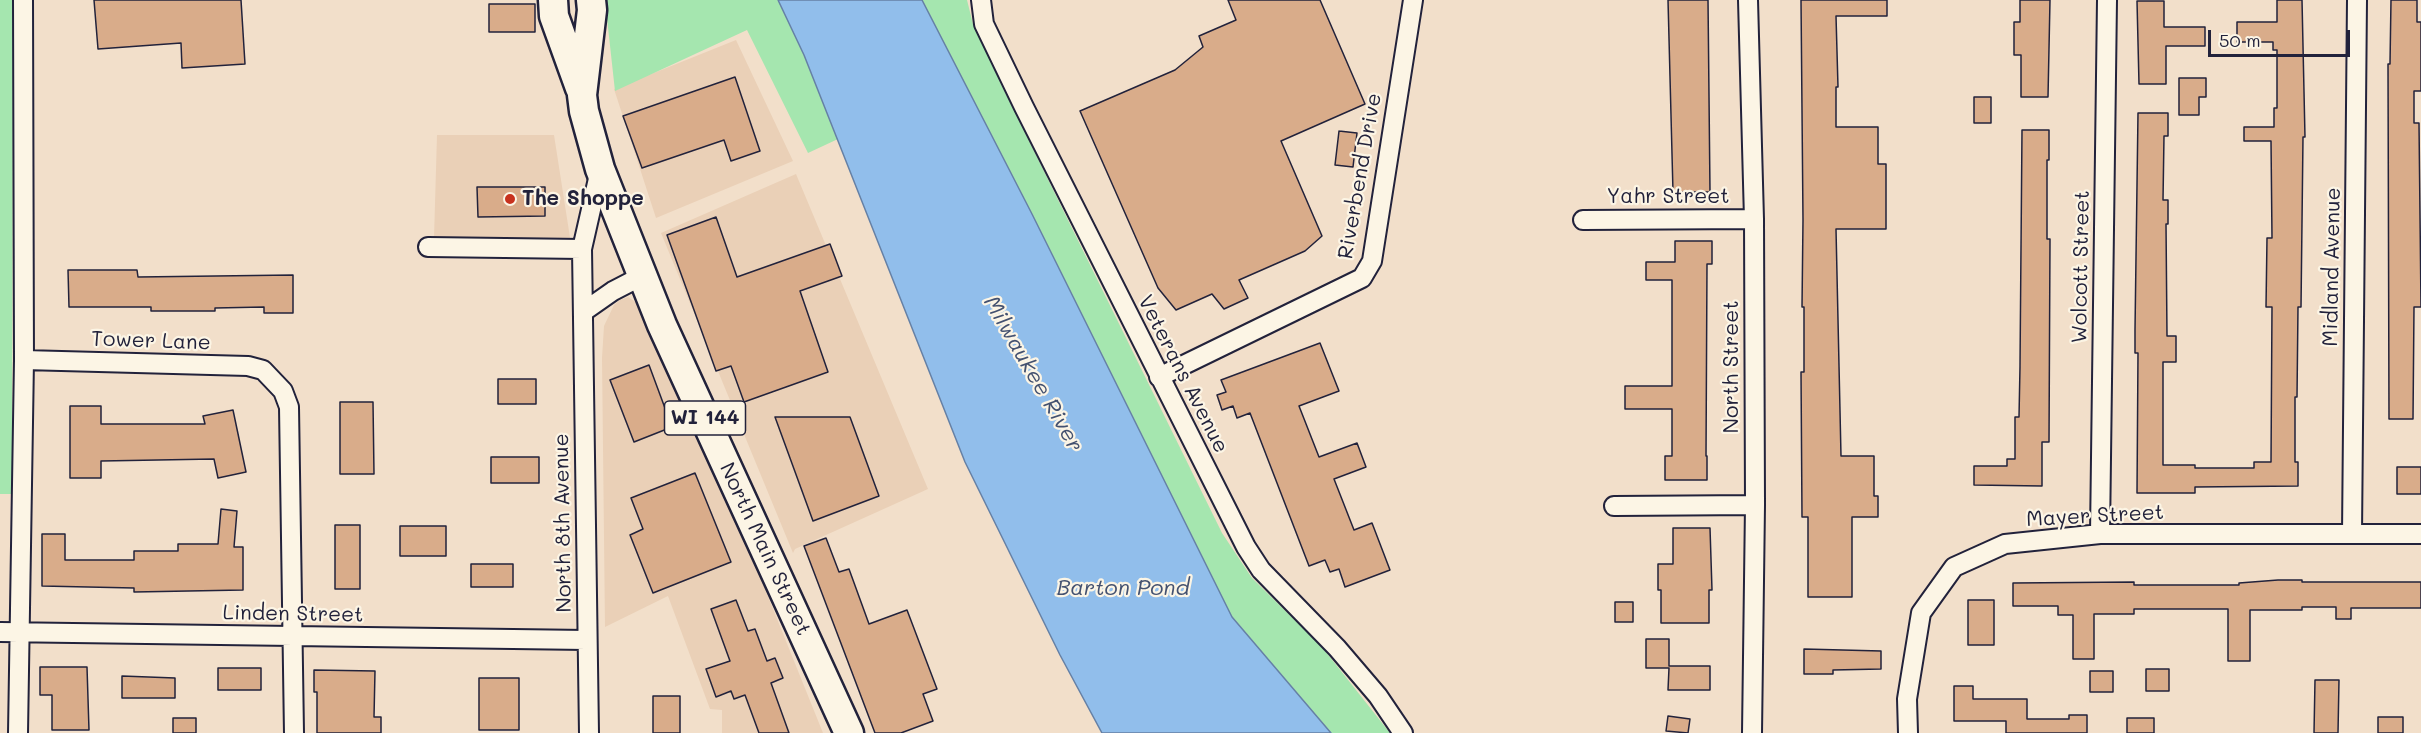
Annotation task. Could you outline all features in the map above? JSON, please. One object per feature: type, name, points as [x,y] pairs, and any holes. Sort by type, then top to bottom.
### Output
[{"type":"main road","name":"North Main Street","points":[[553,0],[554,16],[582,95],[584,111],[600,169],[642,276],[849,733]]},
{"type":"main road","name":"North Main Street","points":[[582,95],[592,10],[591,0]]},
{"type":"street","points":[[18,733],[24,360],[23,0]]},
{"type":"street","name":"Veterans Avenue","points":[[981,0],[984,24],[1246,547],[1261,570],[1337,648],[1378,696],[1403,733]]},
{"type":"street","name":"Riverbend Drive","points":[[1159,377],[1362,278],[1372,261],[1413,0]]},
{"type":"street","name":"North Street","points":[[1748,0],[1754,219],[1755,505],[1752,733]]},
{"type":"street","name":"Wolcott Street","points":[[2100,534],[2107,0]]},
{"type":"street","name":"Midland Avenue","points":[[2352,534],[2357,0]]},
{"type":"street","name":"North 8th Avenue","points":[[589,733],[582,249],[600,169]]},
{"type":"street","name":"Yahr Street","points":[[1583,220],[1754,219]]},
{"type":"street","points":[[428,246],[582,249]]},
{"type":"street","points":[[583,312],[613,291],[642,276]]},
{"type":"street","name":"Tower Lane","points":[[24,360],[248,366],[263,370],[274,380],[283,391],[288,407],[292,637]]},
{"type":"street","points":[[1614,506],[1755,505]]},
{"type":"street","name":"Mayer Street","points":[[1908,733],[1907,699],[1921,613],[1954,567],[2005,544],[2100,534],[2421,534]]},
{"type":"street","name":"Linden Street","points":[[0,632],[586,640]]},
{"type":"street","points":[[292,637],[294,733]]},
{"type":"shaded area","points":[[736,40],[793,161],[656,218],[614,89]]},
{"type":"shaded area","points":[[437,135],[554,135],[571,244],[434,238]]},
{"type":"shaded area","points":[[796,174],[928,489],[795,549],[793,553],[661,233]]},
{"type":"shaded area","points":[[628,297],[640,305],[648,320],[763,584],[823,733],[722,733],[722,710],[710,709],[668,596],[605,627],[602,358],[604,326],[614,305]]},
{"type":"green space","points":[[0,0],[13,0],[12,494],[0,494]]},
{"type":"green space","points":[[605,0],[778,0],[804,55],[838,139],[808,153],[747,30],[615,91]]},
{"type":"green space","points":[[922,0],[967,0],[973,24],[1003,88],[1222,533],[1252,578],[1322,647],[1390,733],[1331,733],[1232,617],[1032,214]]},
{"type":"water","name":"Barton Pond","points":[[778,0],[922,0],[1032,214],[1232,617],[1331,733],[1102,733],[1060,655],[965,462],[804,55]]},
{"type":"building","points":[[94,0],[241,0],[245,64],[182,68],[181,43],[98,49]]},
{"type":"building","points":[[1228,0],[1320,0],[1365,104],[1281,141],[1322,236],[1305,251],[1239,280],[1248,298],[1224,309],[1212,294],[1176,310],[1158,288],[1080,111],[1175,70],[1203,47],[1199,36],[1236,20]]},
{"type":"building","points":[[1668,0],[1708,0],[1710,192],[1673,192]]},
{"type":"building","points":[[1801,0],[1887,0],[1887,16],[1836,16],[1838,87],[1836,87],[1836,127],[1878,127],[1878,164],[1886,164],[1886,229],[1836,229],[1841,456],[1874,456],[1874,496],[1878,496],[1878,517],[1852,517],[1852,597],[1808,597],[1808,517],[1802,517],[1801,372],[1804,372],[1804,307],[1802,307]]},
{"type":"building","points":[[2020,0],[2050,0],[2048,97],[2021,97],[2021,55],[2014,55],[2014,22],[2020,22]]},
{"type":"building","points":[[2277,0],[2302,0],[2305,137],[2303,137],[2301,307],[2298,307],[2297,397],[2295,397],[2295,462],[2298,462],[2298,486],[2195,487],[2195,493],[2137,493],[2138,353],[2135,353],[2135,330],[2138,113],[2168,113],[2168,136],[2164,136],[2163,200],[2168,200],[2168,224],[2166,224],[2167,336],[2176,336],[2176,362],[2163,362],[2163,465],[2195,465],[2195,468],[2254,468],[2254,462],[2271,462],[2272,307],[2266,307],[2267,238],[2272,238],[2271,141],[2244,141],[2244,127],[2274,127],[2274,108],[2277,108],[2277,50],[2273,50],[2273,42],[2237,42],[2237,22],[2277,22]]},
{"type":"building","points":[[2391,0],[2417,0],[2417,22],[2421,22],[2421,91],[2414,91],[2414,123],[2419,123],[2421,307],[2414,307],[2413,419],[2389,419],[2388,64],[2390,64]]},
{"type":"building","points":[[2137,1],[2164,1],[2164,27],[2205,27],[2205,46],[2166,46],[2166,84],[2139,84]]},
{"type":"building","points":[[489,4],[535,4],[535,32],[489,32]]},
{"type":"building","points":[[735,77],[760,151],[731,161],[724,140],[642,168],[623,116]]},
{"type":"building","points":[[2179,78],[2206,78],[2206,97],[2199,97],[2199,115],[2179,115]]},
{"type":"building","points":[[1974,97],[1991,97],[1991,123],[1974,123]]},
{"type":"building","points":[[2022,130],[2049,130],[2047,239],[2050,239],[2049,442],[2042,442],[2042,486],[1974,485],[1974,466],[2007,466],[2007,459],[2015,459],[2015,417],[2019,417]]},
{"type":"building","points":[[1339,131],[1357,133],[1353,167],[1335,165]]},
{"type":"building","points":[[477,187],[545,187],[545,216],[478,217]]},
{"type":"building","points":[[716,217],[737,277],[830,244],[842,276],[800,291],[828,372],[744,402],[731,366],[716,371],[667,235]]},
{"type":"building","points":[[1675,241],[1712,241],[1712,264],[1707,264],[1707,480],[1665,480],[1665,456],[1672,456],[1672,409],[1625,409],[1625,386],[1672,386],[1672,280],[1646,280],[1646,262],[1675,262]]},
{"type":"building","points":[[68,270],[137,270],[138,277],[293,275],[293,313],[264,313],[264,307],[215,308],[215,311],[151,311],[151,307],[69,307]]},
{"type":"building","points":[[1320,343],[1339,391],[1299,406],[1319,457],[1357,443],[1366,467],[1334,479],[1354,530],[1372,523],[1390,570],[1345,587],[1339,569],[1330,572],[1325,560],[1309,566],[1250,413],[1237,418],[1233,406],[1222,410],[1217,395],[1226,392],[1221,380]]},
{"type":"building","points":[[649,365],[672,427],[634,442],[610,380]]},
{"type":"building","points":[[498,379],[536,379],[536,404],[498,404]]},
{"type":"building","points":[[340,402],[373,402],[374,474],[340,474]]},
{"type":"building","points":[[70,406],[101,406],[101,424],[205,424],[203,416],[233,410],[246,472],[218,478],[214,459],[101,461],[101,478],[70,478]]},
{"type":"building","points":[[775,417],[850,417],[879,496],[813,521]]},
{"type":"building","points":[[491,457],[539,457],[539,483],[491,483]]},
{"type":"building","points":[[2397,467],[2421,467],[2421,494],[2397,494]]},
{"type":"building","points":[[695,473],[731,562],[653,593],[630,535],[643,529],[631,498]]},
{"type":"building","points":[[221,509],[237,511],[234,547],[243,547],[243,590],[134,592],[134,588],[42,586],[42,534],[65,534],[65,560],[134,560],[134,551],[178,551],[178,544],[218,544]]},
{"type":"building","points":[[335,525],[360,525],[360,589],[335,589]]},
{"type":"building","points":[[400,526],[446,526],[446,556],[400,556]]},
{"type":"building","points":[[1673,528],[1710,528],[1712,590],[1709,590],[1709,623],[1661,623],[1658,564],[1673,564]]},
{"type":"building","points":[[826,538],[839,572],[849,569],[869,624],[907,610],[937,689],[923,694],[933,721],[901,733],[875,733],[804,546]]},
{"type":"building","points":[[471,564],[513,564],[513,587],[471,587]]},
{"type":"building","points":[[2278,580],[2421,582],[2421,608],[2351,608],[2351,619],[2336,619],[2336,607],[2302,607],[2302,610],[2250,610],[2250,661],[2228,661],[2228,609],[2134,609],[2134,614],[2094,614],[2094,659],[2073,659],[2073,615],[2058,615],[2058,606],[2013,606],[2013,583],[2134,582],[2134,585],[2239,585],[2239,583]]},
{"type":"building","points":[[736,600],[748,631],[755,629],[767,661],[775,658],[783,678],[771,683],[789,733],[759,733],[745,695],[734,699],[731,691],[716,697],[706,669],[730,661],[711,609]]},
{"type":"building","points":[[1968,600],[1994,600],[1994,645],[1968,645]]},
{"type":"building","points":[[1615,602],[1633,602],[1633,622],[1615,622]]},
{"type":"building","points":[[1646,639],[1669,639],[1669,666],[1710,666],[1710,690],[1668,690],[1669,668],[1646,668]]},
{"type":"building","points":[[1804,649],[1881,651],[1881,669],[1833,670],[1833,674],[1804,674]]},
{"type":"building","points":[[40,667],[87,667],[89,730],[52,730],[52,695],[40,695]]},
{"type":"building","points":[[218,668],[261,668],[261,690],[218,690]]},
{"type":"building","points":[[2146,669],[2169,669],[2169,691],[2146,691]]},
{"type":"building","points":[[314,670],[375,671],[374,717],[381,717],[381,733],[317,733],[317,692],[314,692]]},
{"type":"building","points":[[2090,671],[2113,671],[2113,692],[2090,692]]},
{"type":"building","points":[[122,676],[175,678],[175,698],[122,698]]},
{"type":"building","points":[[479,678],[519,678],[519,730],[479,730]]},
{"type":"building","points":[[2315,680],[2339,680],[2338,733],[2314,733]]},
{"type":"building","points":[[1954,686],[1973,686],[1973,699],[2027,699],[2027,719],[2069,719],[2069,715],[2087,715],[2087,733],[2006,733],[2006,721],[1954,721]]},
{"type":"building","points":[[653,696],[680,696],[680,733],[653,733]]},
{"type":"building","points":[[1668,716],[1690,719],[1688,733],[1666,731]]},
{"type":"building","points":[[2378,717],[2403,717],[2403,733],[2378,733]]},
{"type":"building","points":[[173,718],[196,718],[196,733],[173,733]]},
{"type":"building","points":[[2127,718],[2154,718],[2154,733],[2127,733]]},
{"type":"place","name":"The Shoppe","points":[[510,199]]},
{"type":"water label","name":"Milwaukee River","points":[[1033,374]]}]
